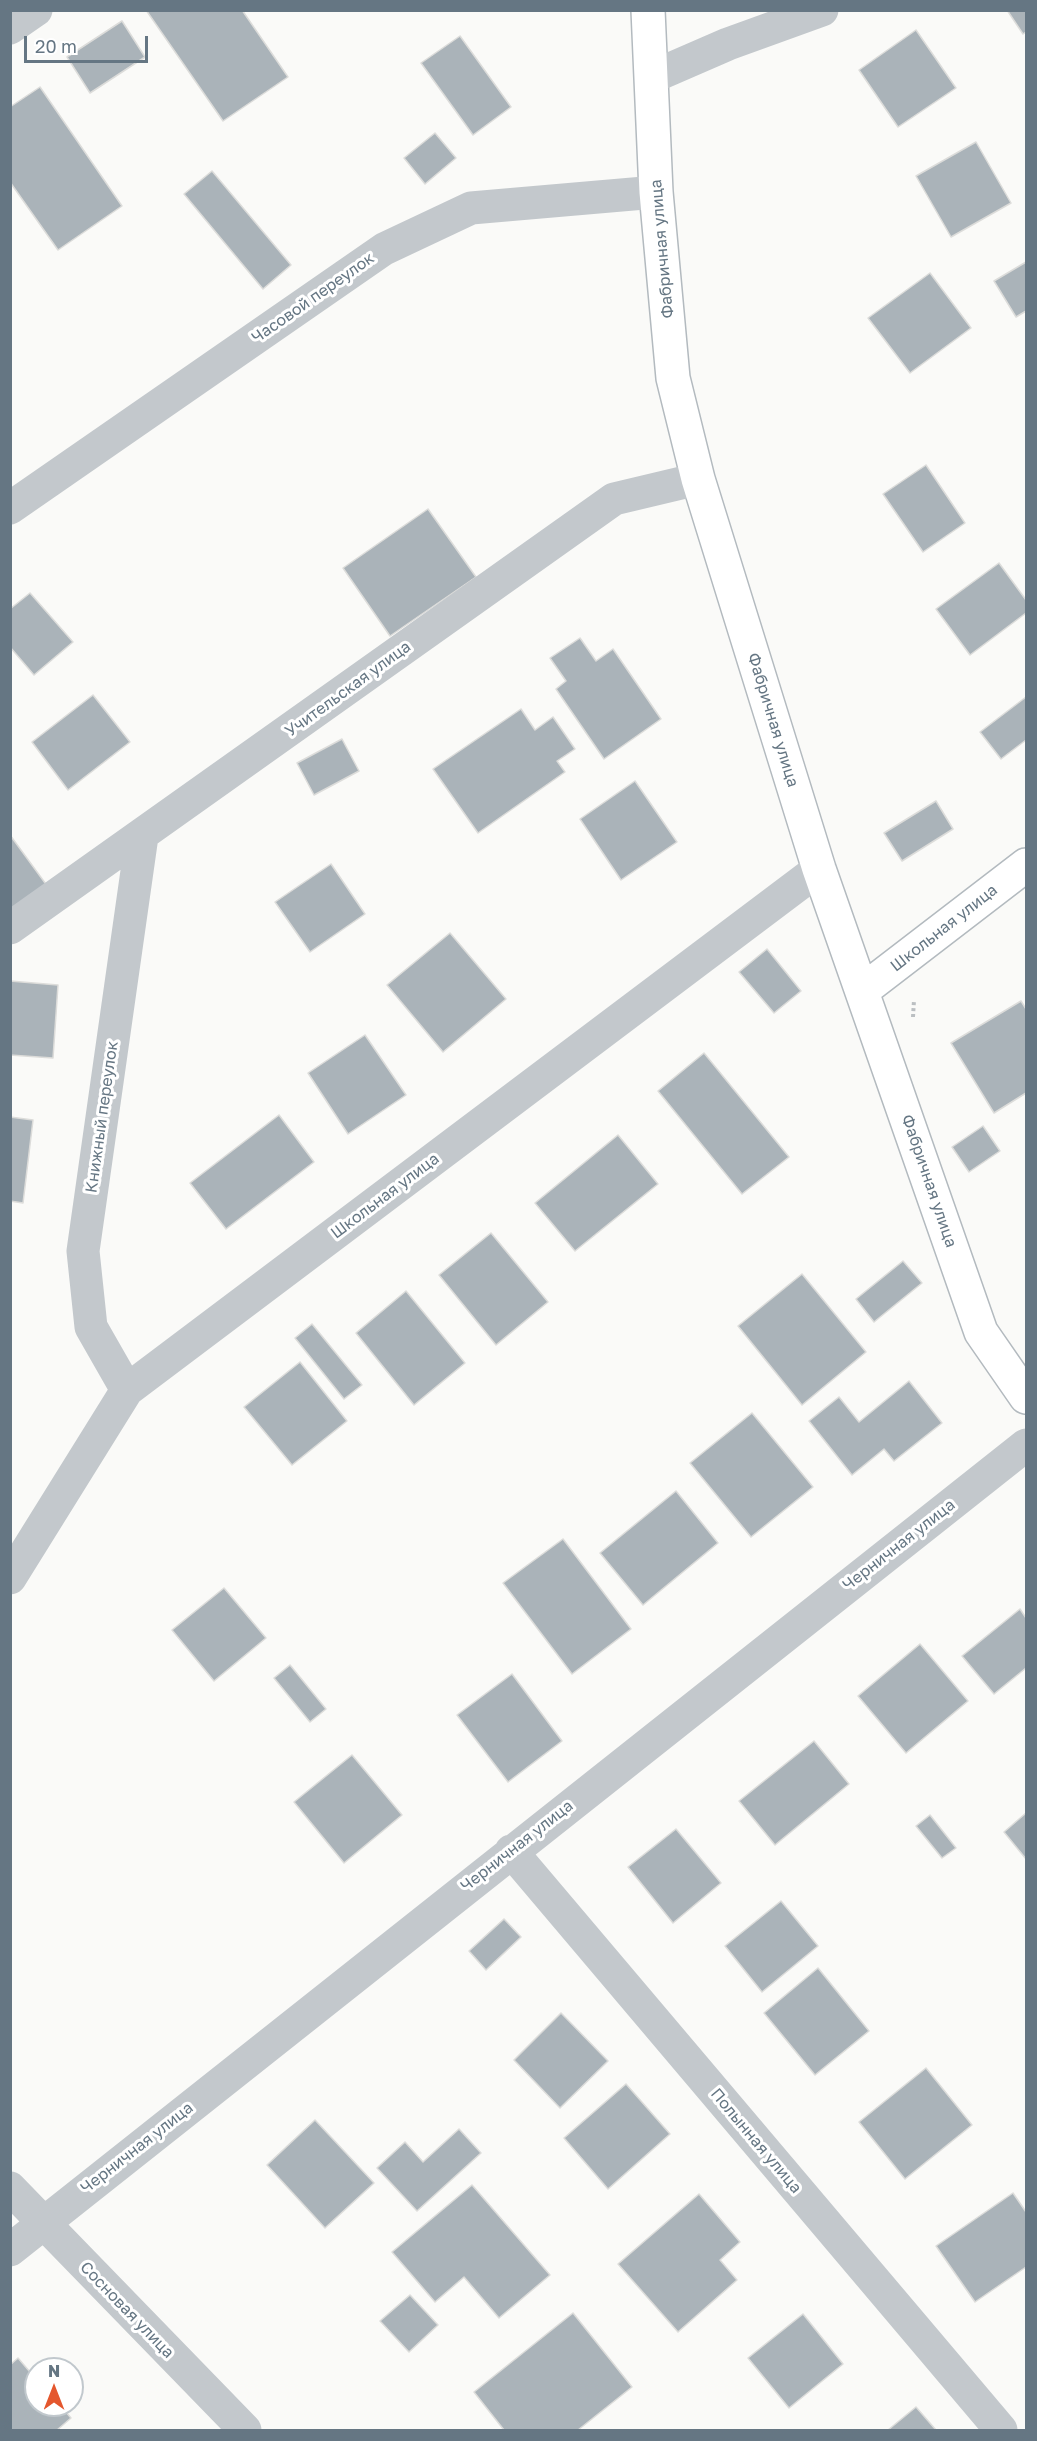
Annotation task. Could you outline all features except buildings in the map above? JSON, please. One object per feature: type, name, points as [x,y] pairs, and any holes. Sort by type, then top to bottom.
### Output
[{"type":"street","points":[[10,28],[36,10]]},
{"type":"street","name":"Фабричная улица","points":[[648,10],[656,192],[673,378],[698,479],[819,868],[981,1332],[1026,1397]]},
{"type":"street","points":[[652,77],[728,44],[822,10]]},
{"type":"street","name":"Часовой переулок","points":[[10,508],[384,249],[471,208],[656,192]]},
{"type":"street","name":"Учительская улица","points":[[10,928],[614,499],[698,479]]},
{"type":"street","name":"Книжный переулок","points":[[127,1390],[91,1327],[83,1251],[142,836]]},
{"type":"street","name":"Школьная улица","points":[[862,991],[1026,865]]},
{"type":"street","name":"Школьная улица","points":[[10,1578],[127,1390],[819,868]]},
{"type":"street","name":"Черничная улица","points":[[10,2250],[1026,1445]]},
{"type":"street","name":"Полынная улица","points":[[511,1851],[1001,2430]]},
{"type":"street","name":"Сосновая улица","points":[[10,2188],[245,2430]]},
{"type":"path","points":[[912,1029],[915,997]]}]
